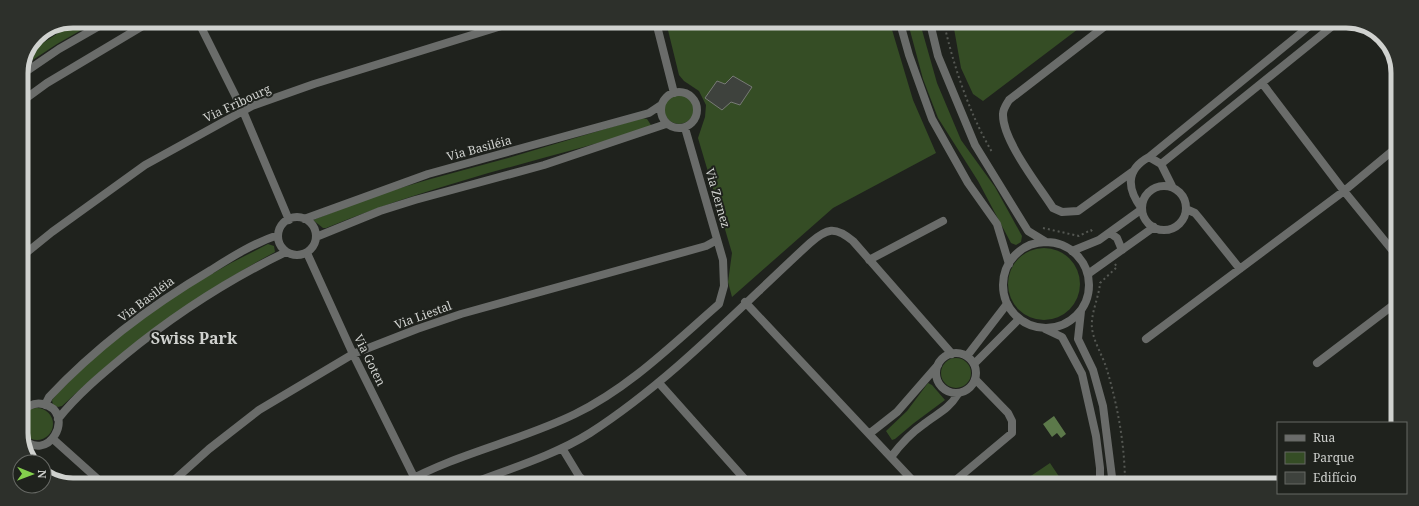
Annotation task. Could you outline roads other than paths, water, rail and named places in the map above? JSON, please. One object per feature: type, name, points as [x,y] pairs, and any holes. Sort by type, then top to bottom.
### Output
[{"type":"street","points":[[28,70],[96,28]]},
{"type":"street","points":[[28,97],[47,83],[139,28]]},
{"type":"street","points":[[202,28],[243,111],[288,220]]},
{"type":"street","name":"Via Fribourg","points":[[28,251],[52,232],[145,165],[252,106],[314,84],[495,28]]},
{"type":"street","points":[[658,28],[674,92]]},
{"type":"street","points":[[901,28],[909,55],[932,119],[968,183],[997,224],[1009,264]]},
{"type":"street","points":[[931,28],[938,56],[975,145],[1028,231],[1046,242],[1064,246],[1083,263],[1088,274],[1089,286],[1087,299],[1081,311],[1071,321],[1065,324],[1058,327],[1044,328],[1031,326],[1019,319],[1007,304],[1003,283],[1009,264],[1016,255],[1024,248],[1034,244],[1046,242]]},
{"type":"street","points":[[1103,28],[1009,100],[1004,108],[1004,124],[1019,157],[1054,208],[1062,212],[1078,211],[1132,172],[1141,161],[1150,157],[1307,28]]},
{"type":"street","points":[[1161,164],[1330,28]]},
{"type":"street","points":[[1262,83],[1344,191],[1391,249]]},
{"type":"street","points":[[674,92],[688,95],[692,98],[697,107],[696,118],[685,128],[675,129],[666,124],[661,115],[661,105],[666,97],[674,92]]},
{"type":"street","name":"Via Basiléia","points":[[304,219],[415,178],[649,113],[661,105]]},
{"type":"street","points":[[316,237],[380,211],[544,165],[666,124]]},
{"type":"street","name":"Via Zernez","points":[[414,477],[574,414],[606,397],[646,366],[719,304],[722,296],[724,275],[723,260],[685,128]]},
{"type":"street","points":[[1146,339],[1344,191],[1391,152]]},
{"type":"street","points":[[1132,172],[1135,197],[1144,216],[1154,227],[1161,230],[1175,227],[1185,216],[1186,209],[1183,195],[1172,186],[1161,164],[1150,157]]},
{"type":"street","points":[[1072,252],[1087,247],[1110,233],[1142,209],[1143,202],[1151,190],[1157,186],[1172,186]]},
{"type":"street","points":[[1186,209],[1195,213],[1240,269]]},
{"type":"street","points":[[293,218],[304,219],[312,225],[316,237],[313,247],[307,253],[295,255],[286,252],[279,241],[278,235],[281,226],[293,218]]},
{"type":"street","points":[[870,260],[943,221]]},
{"type":"street","points":[[1088,274],[1154,227]]},
{"type":"street","points":[[487,478],[562,448],[590,433],[659,383],[810,243],[827,231],[840,231],[847,236],[870,260],[952,354]]},
{"type":"street","points":[[1110,233],[1117,238],[1122,250]]},
{"type":"street","name":"Via Basiléia","points":[[45,405],[53,392],[91,356],[167,297],[231,257],[264,240],[278,235]]},
{"type":"street","name":"Via Liestal","points":[[176,478],[209,449],[259,410],[353,354],[461,314],[706,246],[717,240]]},
{"type":"street","points":[[58,419],[69,406],[102,374],[170,320],[226,285],[286,252]]},
{"type":"street","name":"Via Goten","points":[[307,253],[353,354],[414,477]]},
{"type":"street","points":[[745,302],[910,478]]},
{"type":"street","points":[[967,356],[1007,304]]},
{"type":"street","points":[[1317,363],[1391,307]]},
{"type":"street","points":[[1081,311],[1078,339],[1094,370],[1103,406],[1112,478]]},
{"type":"street","points":[[974,364],[1019,319]]},
{"type":"street","points":[[1044,328],[1062,337],[1082,374],[1096,436],[1100,478]]},
{"type":"street","points":[[869,434],[897,412],[942,359],[952,354],[960,353],[967,356],[977,369],[975,379],[969,389],[958,394],[952,393],[941,387],[936,376],[938,364]]},
{"type":"street","points":[[958,478],[1012,433],[1012,421],[1008,413],[975,379]]},
{"type":"street","points":[[659,383],[744,478]]},
{"type":"street","points":[[891,457],[900,445],[923,424],[951,406],[958,394]]},
{"type":"street","points":[[28,407],[32,404],[45,405],[56,413],[58,419],[57,433],[53,439],[42,445],[33,445],[29,442]]},
{"type":"street","points":[[53,439],[97,478]]},
{"type":"street","points":[[562,448],[581,478]]},
{"type":"district","name":"Swiss Park","points":[[194,338]]}]
